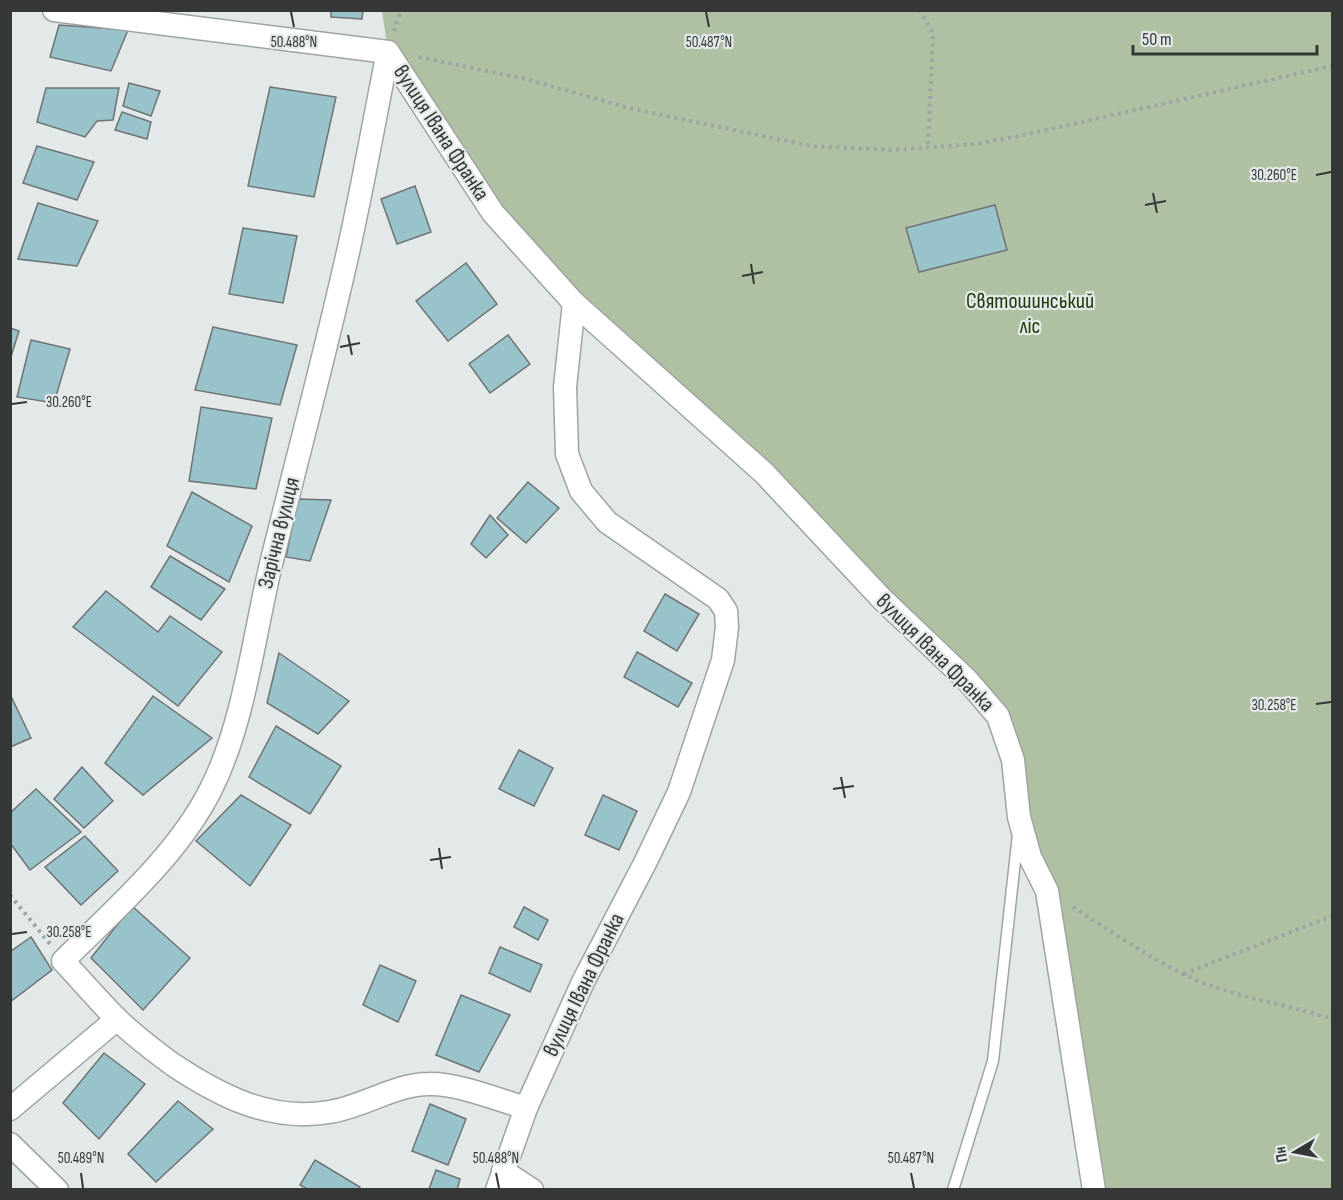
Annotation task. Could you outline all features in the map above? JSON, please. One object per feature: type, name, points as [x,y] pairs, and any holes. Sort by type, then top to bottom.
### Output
[{"type":"street","name":"вулиця Івана Франка","points":[[54,10],[388,52],[493,213],[574,303],[764,473],[882,599],[968,680],[998,716],[1013,760],[1019,817],[1030,857],[1047,891],[1094,1190]]},
{"type":"street","name":"Зарічна вулиця","points":[[63,961],[168,853],[192,822],[212,787],[228,745],[243,692],[266,585],[346,260],[388,52]]},
{"type":"street","name":"вулиця Івана Франка","points":[[500,1180],[526,1108],[583,982],[679,792],[723,660],[727,627],[726,611],[718,599],[608,522],[581,491],[567,454],[566,432],[565,387],[574,303]]},
{"type":"street","points":[[63,961],[117,1019],[156,1052],[204,1086],[242,1104],[261,1110],[293,1114],[329,1112],[348,1108],[408,1087],[429,1083],[446,1085],[526,1108]]},
{"type":"street","points":[[10,1109],[117,1019]]},
{"type":"street","points":[[10,1144],[57,1190]]},
{"type":"street","points":[[500,1180],[532,1190]]},
{"type":"lane","points":[[953,1190],[993,1061],[1019,817]]},
{"type":"path","points":[[919,10],[933,33],[928,148]]},
{"type":"path","points":[[388,52],[522,78],[633,109],[811,146],[859,150],[974,144],[1332,66]]},
{"type":"path","points":[[1047,891],[1184,974],[1244,996],[1332,1019]]},
{"type":"path","points":[[10,896],[63,961]]},
{"type":"path","points":[[1184,974],[1332,916]]},
{"type":"green space","name":"Святошинський ліс","points":[[382,11],[1332,11],[1332,1189],[1094,1189],[1047,891],[998,716],[493,213],[388,52]]},
{"type":"building","points":[[331,10],[363,10],[362,19],[331,17]]},
{"type":"building","points":[[59,25],[128,30],[111,71],[50,57]]},
{"type":"building","points":[[129,83],[160,91],[151,116],[123,106]]},
{"type":"building","points":[[270,87],[336,97],[314,197],[248,186]]},
{"type":"building","points":[[46,88],[119,88],[113,120],[97,121],[85,137],[37,122]]},
{"type":"building","points":[[122,112],[151,122],[147,139],[115,130]]},
{"type":"building","points":[[37,146],[94,162],[77,200],[23,183]]},
{"type":"building","points":[[415,186],[431,232],[397,244],[381,199]]},
{"type":"building","points":[[38,203],[98,221],[77,266],[18,259]]},
{"type":"building","points":[[995,205],[1007,250],[919,272],[906,228]]},
{"type":"building","points":[[243,228],[297,236],[283,303],[229,294]]},
{"type":"building","points":[[466,263],[497,304],[448,341],[416,301]]},
{"type":"building","points":[[213,327],[297,345],[280,405],[195,390]]},
{"type":"building","points":[[10,328],[19,331],[10,360]]},
{"type":"building","points":[[508,335],[530,364],[490,393],[469,364]]},
{"type":"building","points":[[31,340],[70,349],[54,403],[17,397]]},
{"type":"building","points":[[201,407],[272,418],[256,489],[189,481]]},
{"type":"building","points":[[528,482],[559,508],[526,543],[497,518]]},
{"type":"building","points":[[192,492],[252,526],[229,582],[167,546]]},
{"type":"building","points":[[298,499],[331,500],[310,561],[286,557]]},
{"type":"building","points":[[490,515],[508,535],[486,558],[471,544]]},
{"type":"building","points":[[170,556],[225,589],[201,620],[151,587]]},
{"type":"building","points":[[106,591],[158,632],[170,616],[222,652],[178,706],[73,627]]},
{"type":"building","points":[[665,594],[699,614],[677,651],[644,631]]},
{"type":"building","points":[[637,652],[692,683],[678,707],[624,677]]},
{"type":"building","points":[[279,653],[349,701],[318,734],[267,703]]},
{"type":"building","points":[[10,694],[31,738],[10,747]]},
{"type":"building","points":[[153,696],[212,738],[143,795],[105,763]]},
{"type":"building","points":[[276,726],[341,766],[310,814],[249,777]]},
{"type":"building","points":[[519,750],[553,768],[534,806],[499,789]]},
{"type":"building","points":[[82,767],[113,801],[84,828],[54,799]]},
{"type":"building","points":[[36,789],[81,832],[30,870],[10,843],[10,813]]},
{"type":"building","points":[[241,795],[291,825],[250,886],[196,841]]},
{"type":"building","points":[[603,795],[637,811],[619,850],[585,835]]},
{"type":"building","points":[[85,836],[118,871],[81,905],[45,867]]},
{"type":"building","points":[[132,906],[190,958],[143,1010],[91,958]]},
{"type":"building","points":[[524,907],[548,920],[538,940],[514,927]]},
{"type":"building","points":[[31,937],[52,970],[10,1002],[10,952]]},
{"type":"building","points":[[500,947],[542,965],[530,992],[489,973]]},
{"type":"building","points":[[380,965],[416,981],[398,1022],[363,1005]]},
{"type":"building","points":[[461,995],[510,1015],[479,1072],[436,1055]]},
{"type":"building","points":[[104,1053],[145,1084],[99,1139],[63,1103]]},
{"type":"building","points":[[178,1101],[213,1129],[156,1182],[128,1154]]},
{"type":"building","points":[[430,1104],[466,1119],[448,1165],[412,1151]]},
{"type":"building","points":[[315,1160],[360,1187],[359,1190],[309,1190],[300,1185]]},
{"type":"building","points":[[436,1170],[460,1179],[457,1190],[429,1189]]}]
